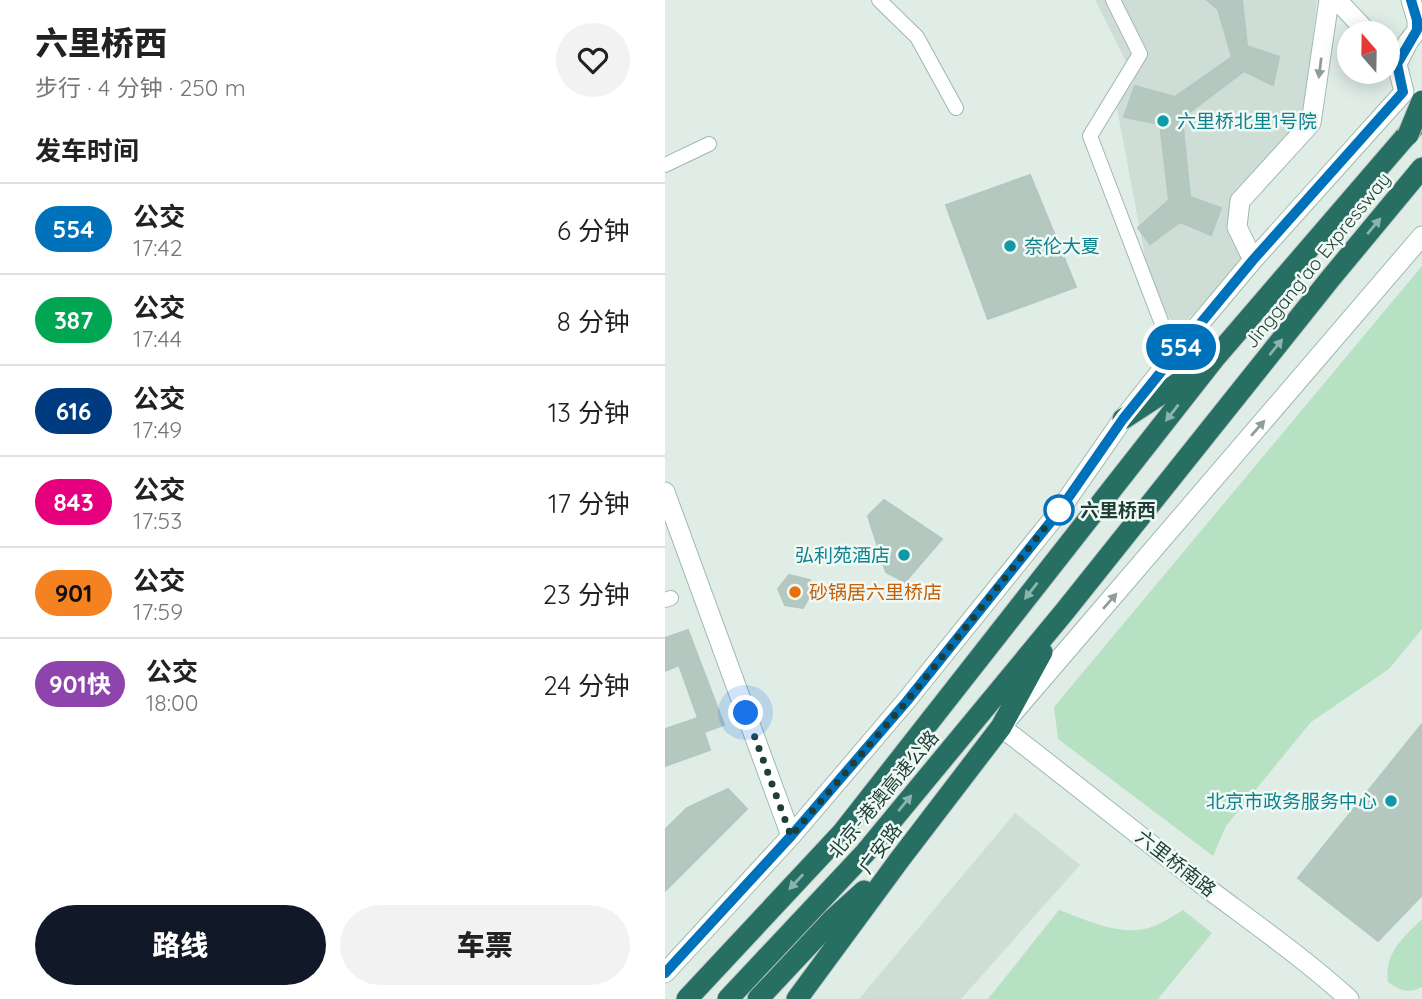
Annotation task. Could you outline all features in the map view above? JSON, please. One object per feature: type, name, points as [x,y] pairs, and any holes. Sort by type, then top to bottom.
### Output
[{"type":"highway","points":[[1408,135],[1413,97]]},
{"type":"highway","name":"Jinggang'ao Expressway","points":[[687,999],[842,832],[1214,359],[1422,118]]},
{"type":"highway","name":"Jinggang'ao Expressway","points":[[1065,611],[1422,168]]},
{"type":"highway","points":[[1123,419],[1214,359]]},
{"type":"highway","name":"广安路","points":[[797,999],[899,859],[1002,727],[1065,611]]},
{"type":"highway","name":"北京-港澳高速公路","points":[[728,999],[865,853],[1065,611]]},
{"type":"highway","points":[[758,999],[833,919],[899,859]]},
{"type":"street","points":[[879,0],[917,37],[956,108]]},
{"type":"street","points":[[1113,0],[1140,54],[1090,136],[1162,324],[1181,347]]},
{"type":"street","points":[[1253,260],[1237,227],[1240,201],[1311,123],[1329,0]]},
{"type":"street","points":[[1337,0],[1357,21]]},
{"type":"street","points":[[1400,50],[1419,27],[1411,0]]},
{"type":"street","points":[[1400,73],[1422,108]]},
{"type":"street","points":[[665,973],[791,836],[907,701],[1057,514],[1123,419],[1253,260],[1413,97]]},
{"type":"street","points":[[665,165],[709,144]]},
{"type":"street","points":[[1002,727],[1422,236]]},
{"type":"street","points":[[665,492],[791,836]]},
{"type":"street","name":"六里桥南路","points":[[1002,727],[1314,968],[1349,999]]},
{"type":"shaded area","points":[[1095,0],[1317,0],[1304,117],[1246,193],[1243,261],[1178,330],[1152,294],[1116,103],[1130,70]]},
{"type":"shaded area","points":[[1015,813],[1080,865],[961,999],[859,999]]},
{"type":"green space","points":[[1422,266],[1422,629],[1389,669],[1311,722],[1226,826],[1213,856],[1058,739],[1054,707]]},
{"type":"green space","points":[[1059,910],[1101,925],[1134,930],[1154,926],[1183,910],[1212,933],[1158,999],[988,999]]},
{"type":"green space","points":[[1422,919],[1422,987],[1412,990],[1397,988],[1388,982],[1392,954]]},
{"type":"building","name":"六里桥北里1号院","points":[[1207,0],[1242,0],[1247,46],[1279,57],[1273,85],[1244,71],[1182,118],[1190,197],[1221,208],[1211,235],[1180,222],[1150,244],[1138,228],[1169,200],[1160,124],[1124,117],[1135,86],[1175,97],[1232,57],[1218,9]]},
{"type":"building","name":"奈伦大夏","points":[[1030,175],[1076,287],[988,319],[946,205]]},
{"type":"building","name":"弘利苑酒店","points":[[884,500],[942,539],[905,582],[886,572],[868,516]]},
{"type":"building","name":"砂锅居六里桥店","points":[[789,575],[810,580],[811,594],[803,608],[785,605],[778,589]]},
{"type":"building","points":[[688,630],[724,725],[704,732],[710,750],[665,766],[665,729],[698,718],[679,665],[665,671],[665,638]]},
{"type":"building","name":"北京市政务服务中心","points":[[1422,724],[1422,895],[1378,941],[1298,878]]},
{"type":"building","points":[[728,789],[747,809],[665,891],[665,830],[687,808]]},
{"type":"bus line","name":"554","points":[[665,973],[791,836],[907,701],[1057,514],[1123,419],[1181,347],[1253,260],[1403,92],[1397,64],[1417,30],[1411,0]]},
{"type":"place","name":"六里桥北里1号院","points":[[1163,121]]},
{"type":"place","name":"奈伦大夏","points":[[1010,246]]},
{"type":"place","name":"六里桥西","points":[[1059,510]]},
{"type":"place","name":"弘利苑酒店","points":[[904,555]]},
{"type":"place","name":"砂锅居六里桥店","points":[[795,592]]},
{"type":"place","name":"北京市政务服务中心","points":[[1391,801]]},
{"type":"route","points":[[746,713],[791,836],[907,701],[1059,510]]}]
